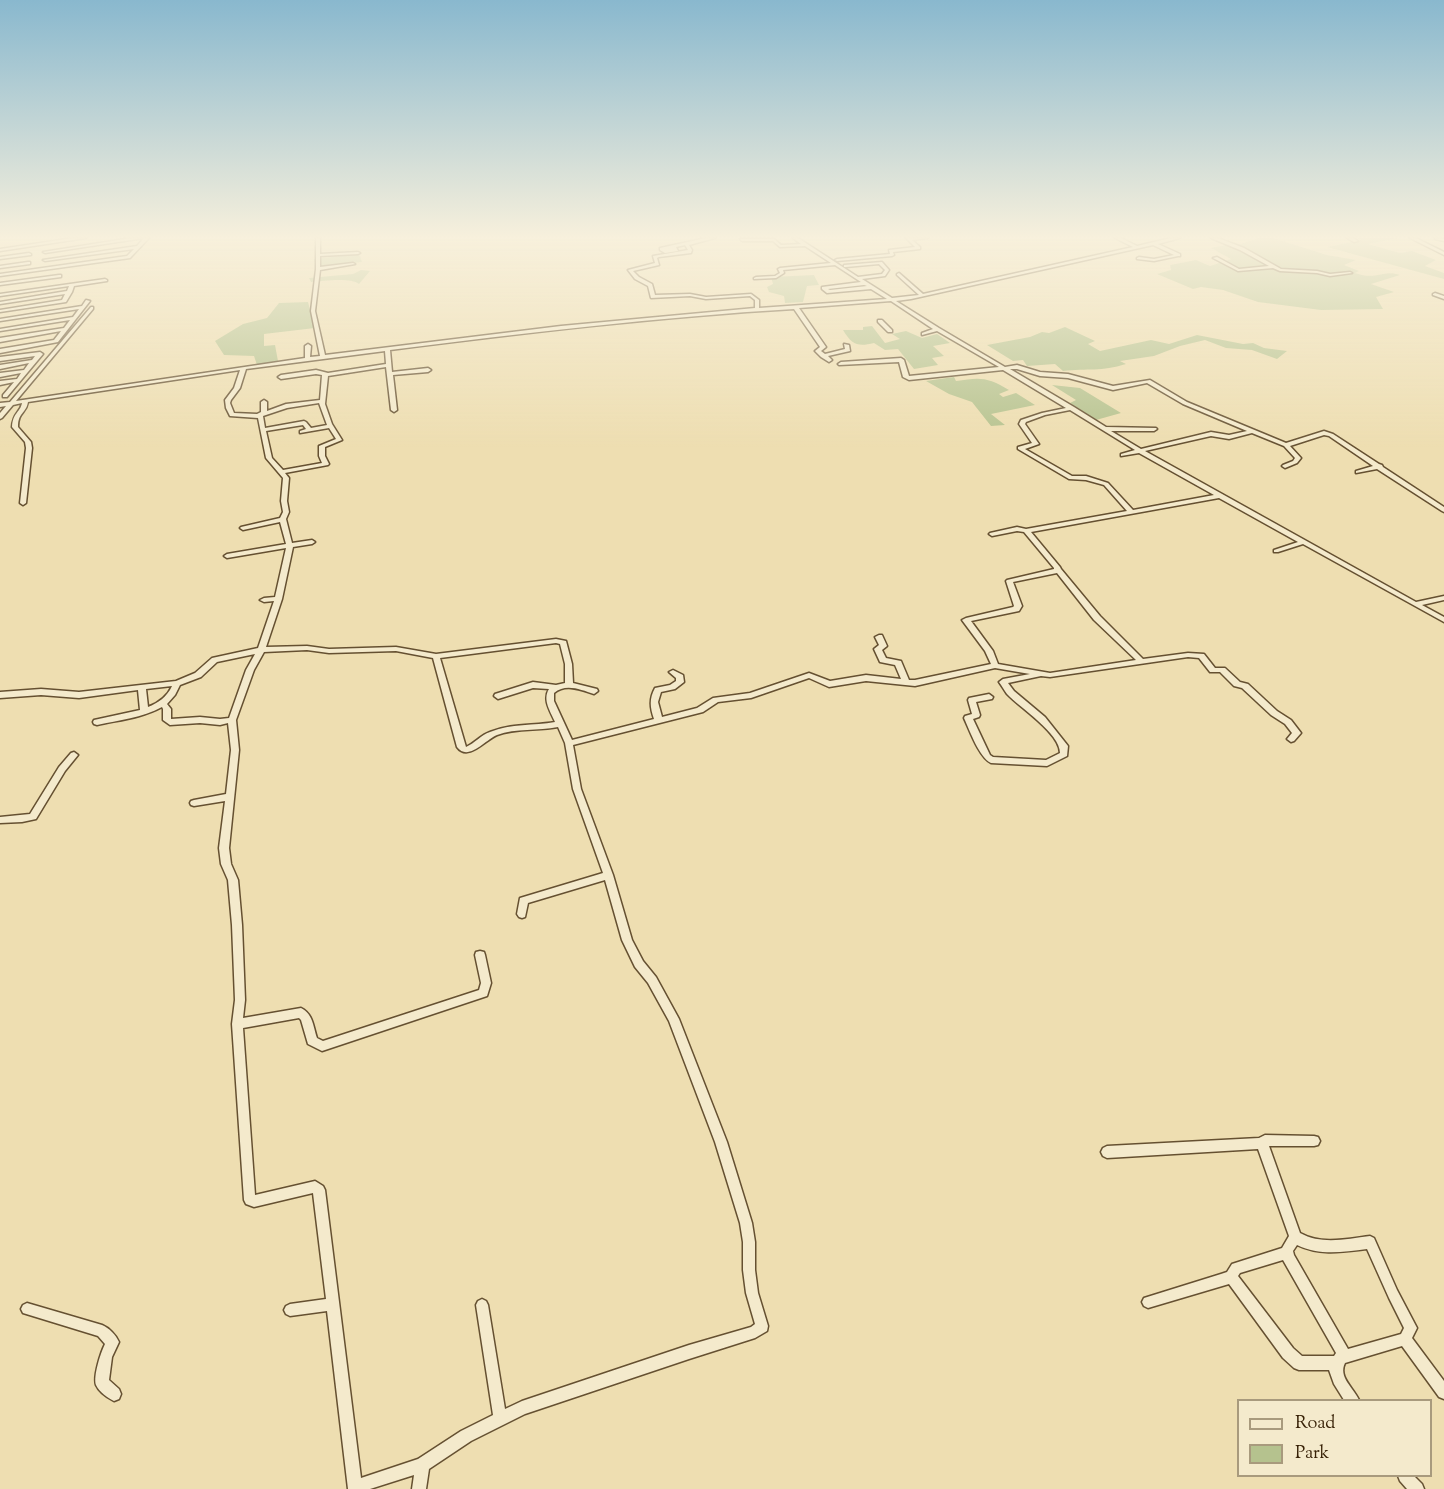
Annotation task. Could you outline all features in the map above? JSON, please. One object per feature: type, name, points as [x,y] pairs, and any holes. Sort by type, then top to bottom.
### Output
[{"type":"street","points":[[20,307],[3,310],[3,329],[74,318]]},
{"type":"street","points":[[3,319],[79,307]]},
{"type":"street","points":[[0,352],[53,342],[82,307]]},
{"type":"street","points":[[313,307],[322,358]]},
{"type":"street","points":[[0,405],[307,360],[603,322],[802,307]]},
{"type":"street","points":[[907,307],[937,329],[1127,438],[1144,451]]},
{"type":"street","points":[[909,307],[1219,496],[1444,620]]},
{"type":"street","points":[[0,417],[91,308]]},
{"type":"street","points":[[796,308],[807,320],[809,328],[823,347],[817,350],[830,360]]},
{"type":"street","points":[[880,321],[890,331]]},
{"type":"street","points":[[0,340],[65,329]]},
{"type":"street","points":[[924,334],[937,329]]},
{"type":"street","points":[[824,356],[848,350],[846,345]]},
{"type":"street","points":[[307,360],[308,346]]},
{"type":"street","points":[[0,352],[44,347]]},
{"type":"street","points":[[387,350],[394,410]]},
{"type":"street","points":[[0,359],[40,354],[4,393]]},
{"type":"street","points":[[841,364],[901,360],[909,378],[1008,368],[1068,376],[1113,388],[1148,381],[1185,403],[1286,445],[1298,458],[1295,462],[1285,466]]},
{"type":"street","points":[[0,367],[34,361]]},
{"type":"street","points":[[281,377],[319,372],[326,374],[388,364]]},
{"type":"street","points":[[243,369],[239,375],[239,385],[227,400],[229,411],[234,416],[323,401]]},
{"type":"street","points":[[389,374],[428,370]]},
{"type":"street","points":[[0,375],[26,371]]},
{"type":"street","points":[[283,472],[326,464],[322,456],[322,446],[339,440],[330,426],[323,401],[326,374]]},
{"type":"street","points":[[0,383],[18,380]]},
{"type":"street","points":[[23,503],[29,448],[28,442],[15,427],[15,420],[17,413],[24,408],[24,402]]},
{"type":"street","points":[[264,402],[262,430],[269,458],[274,466],[283,472],[287,484],[284,501],[286,512],[283,519],[289,545],[278,599],[261,650],[250,670],[232,720],[235,750],[224,848],[226,864],[233,880],[237,924],[240,1000],[237,1024],[249,1195],[250,1200],[254,1201],[315,1187],[319,1190],[356,1488],[422,1464],[466,1436],[522,1408],[755,1332],[762,1326],[752,1293],[746,1223],[721,1142],[674,1019],[627,940],[608,875],[577,789],[569,742],[550,701],[550,692],[555,687]]},
{"type":"street","points":[[1072,408],[1023,421],[1022,424],[1036,444],[1020,448],[1071,478],[1086,478],[1106,484],[1131,511]]},
{"type":"street","points":[[262,430],[304,423],[305,431],[330,426]]},
{"type":"street","points":[[1108,429],[1154,429]]},
{"type":"street","points":[[1127,438],[1138,429]]},
{"type":"street","points":[[1123,454],[1211,434],[1229,437],[1255,431]]},
{"type":"street","points":[[1286,445],[1326,433],[1380,466],[1443,511]]},
{"type":"street","points":[[1358,472],[1380,466]]},
{"type":"street","points":[[992,534],[1017,529],[1026,531],[1219,496]]},
{"type":"street","points":[[243,528],[283,519]]},
{"type":"street","points":[[1026,531],[1054,562],[1098,618],[1142,662]]},
{"type":"street","points":[[227,556],[312,542]]},
{"type":"street","points":[[1276,551],[1303,542]]},
{"type":"street","points":[[995,666],[989,651],[966,620],[1016,609],[1018,606],[1009,581],[1058,570]]},
{"type":"street","points":[[1416,604],[1444,598]]},
{"type":"street","points":[[264,600],[278,599]]},
{"type":"street","points":[[879,637],[883,646],[878,649],[883,660],[899,664],[906,683]]},
{"type":"street","points":[[0,695],[41,692],[79,695],[177,683],[198,675],[215,660],[261,650],[396,649],[436,656],[560,641],[565,649],[571,672],[569,685]]},
{"type":"street","points":[[989,697],[972,700],[976,715],[968,718],[987,757],[991,760],[1047,764],[1064,754],[1064,746],[1042,719],[1011,693],[1003,682],[1188,655],[1201,656],[1214,670],[1222,670],[1237,684],[1245,686],[1269,709],[1288,722],[1297,734],[1291,739]]},
{"type":"street","points":[[436,656],[461,747],[464,750],[476,747],[491,734],[560,724]]},
{"type":"street","points":[[569,742],[700,710],[716,700],[751,695],[809,675],[829,684],[866,678],[906,683],[995,666],[1019,668],[1039,675]]},
{"type":"street","points":[[659,721],[654,696],[658,690],[672,687],[680,682],[680,677],[673,672]]},
{"type":"street","points":[[97,722],[144,711],[163,703],[175,694],[177,683]]},
{"type":"street","points":[[498,696],[533,685],[555,687],[569,685],[594,691]]},
{"type":"street","points":[[142,688],[144,711]]},
{"type":"street","points":[[163,703],[167,709],[167,720],[170,722],[232,720]]},
{"type":"street","points":[[0,820],[33,817],[62,769],[74,754]]},
{"type":"street","points":[[194,803],[229,797]]},
{"type":"street","points":[[522,914],[523,901],[608,875]]},
{"type":"street","points":[[237,1024],[301,1013],[306,1018],[312,1041],[322,1046],[483,993],[486,983],[480,956]]},
{"type":"street","points":[[1107,1152],[1262,1143],[1265,1140],[1314,1141]]},
{"type":"street","points":[[1231,1276],[1288,1353],[1299,1363],[1341,1360],[1405,1339],[1411,1328],[1370,1242],[1326,1247],[1310,1246],[1295,1237],[1262,1143]]},
{"type":"street","points":[[1148,1302],[1231,1276],[1236,1268],[1287,1253],[1295,1237]]},
{"type":"street","points":[[1287,1253],[1341,1360]]},
{"type":"street","points":[[290,1310],[332,1304]]},
{"type":"street","points":[[482,1305],[500,1419]]},
{"type":"street","points":[[27,1309],[102,1331],[114,1342],[106,1356],[102,1383],[114,1394]]},
{"type":"street","points":[[1405,1339],[1444,1392]]},
{"type":"street","points":[[1341,1360],[1335,1373],[1351,1399]]},
{"type":"street","points":[[419,1489],[422,1464]]},
{"type":"street","points":[[1406,1477],[1417,1489]]},
{"type":"green space","points":[[275,307],[309,307],[315,328],[264,334],[264,346],[275,345],[278,361],[257,365],[254,356],[224,355],[215,341],[243,324],[267,318]]},
{"type":"green space","points":[[1301,307],[1383,309],[1321,310]]},
{"type":"green space","points":[[872,326],[885,343],[900,339],[892,334],[906,331],[922,338],[937,334],[950,343],[933,346],[944,356],[932,358],[938,365],[914,369],[898,349],[885,350],[874,343],[856,344],[843,330],[863,330],[863,327]]},
{"type":"green space","points":[[1065,327],[1095,341],[1088,344],[1100,351],[1151,340],[1169,344],[1197,335],[1243,344],[1253,343],[1264,348],[1287,351],[1277,359],[1252,350],[1226,348],[1205,340],[1154,356],[1120,361],[1126,364],[1117,366],[1063,371],[1055,364],[1027,366],[1023,360],[1013,361],[987,345],[1030,337],[1042,332],[1049,333]]},
{"type":"green space","points":[[954,377],[956,381],[989,380],[1009,390],[999,394],[1003,397],[1016,393],[1035,405],[991,414],[1005,425],[991,426],[972,402],[949,394],[926,381]]},
{"type":"green space","points":[[1052,385],[1080,388],[1121,413],[1096,420],[1070,403],[1076,400]]}]
